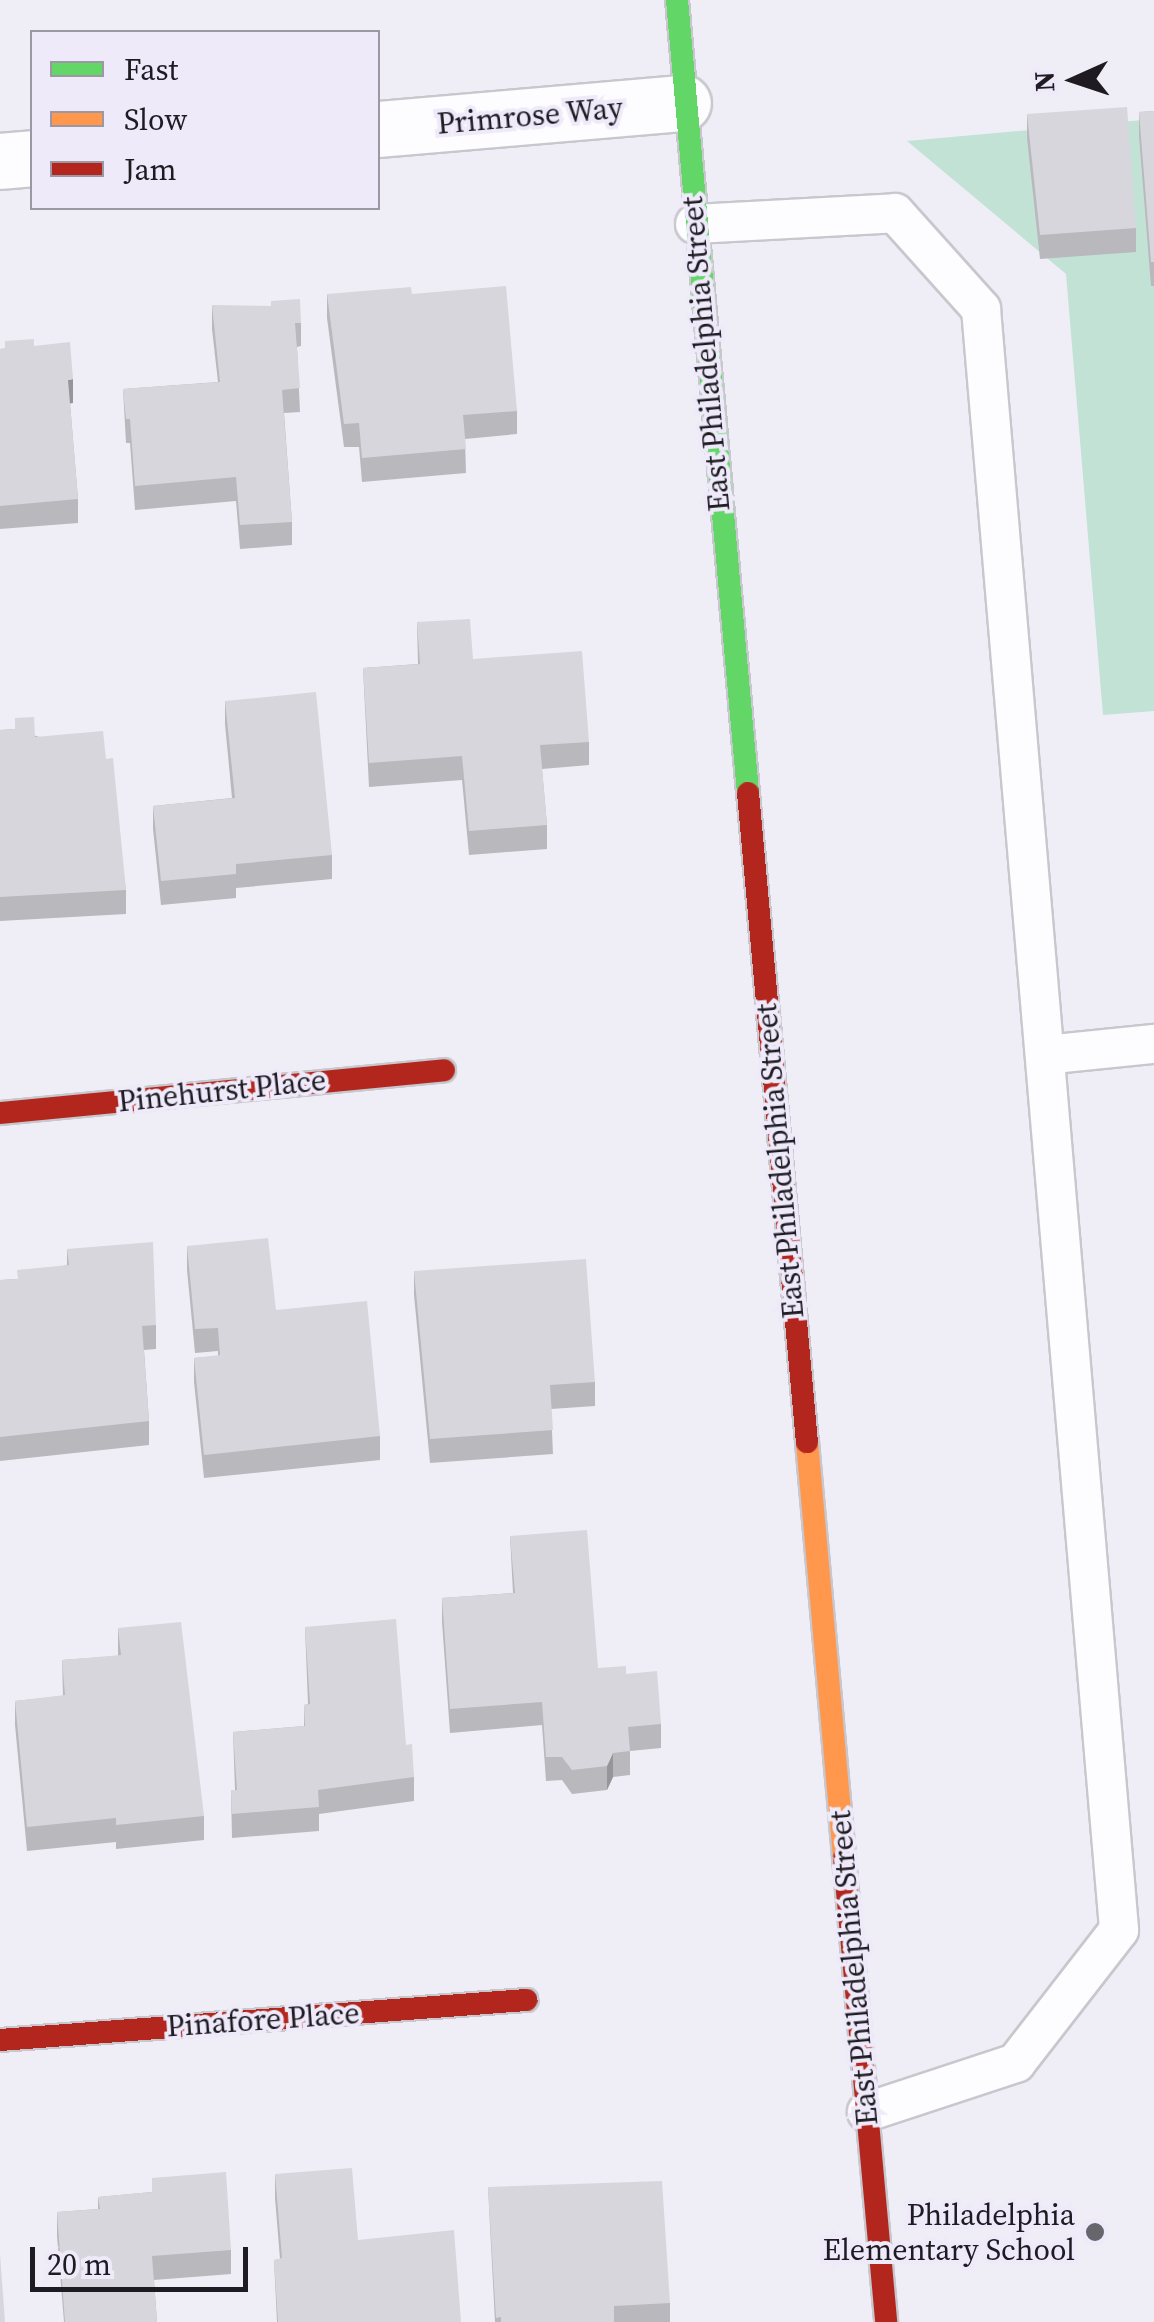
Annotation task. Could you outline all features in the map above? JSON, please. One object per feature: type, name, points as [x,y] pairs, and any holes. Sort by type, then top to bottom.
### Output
[{"type":"street","name":"East Philadelphia Street","points":[[676,0],[886,2322]]},
{"type":"street","name":"Primrose Way","points":[[380,129],[684,103]]},
{"type":"street","points":[[0,160],[30,158]]},
{"type":"street","name":"Pinehurst Place","points":[[0,1113],[444,1070]]},
{"type":"street","name":"Pinafore Place","points":[[0,2040],[526,2000]]},
{"type":"lane","points":[[694,224],[895,213],[981,309],[1119,1930],[1016,2064],[867,2112]]},
{"type":"lane","points":[[1045,1055],[1154,1044]]},
{"type":"green space","points":[[1154,119],[1154,711],[1103,715],[1066,274],[907,141]]},
{"type":"building","points":[[1127,107],[1136,228],[1040,235],[1027,114]]},
{"type":"building","points":[[1154,111],[1154,262],[1151,262],[1139,112]]},
{"type":"building","points":[[506,286],[517,411],[463,415],[466,449],[362,458],[359,423],[344,424],[327,294],[411,287],[412,294]]},
{"type":"building","points":[[300,299],[301,323],[295,323],[300,388],[282,390],[292,522],[240,525],[236,477],[135,486],[130,419],[126,419],[123,389],[220,382],[212,305],[271,306],[271,301]]},
{"type":"building","points":[[34,339],[34,346],[70,342],[73,379],[68,380],[78,499],[0,506],[0,349],[5,348],[5,341]]},
{"type":"building","points":[[470,619],[473,659],[582,651],[589,742],[540,745],[547,825],[469,831],[462,756],[369,763],[363,668],[420,664],[417,622]]},
{"type":"building","points":[[316,692],[332,855],[236,864],[236,874],[161,881],[153,806],[235,798],[225,701]]},
{"type":"building","points":[[34,717],[35,737],[103,731],[106,759],[113,758],[126,890],[0,897],[0,730],[15,729],[15,718]]},
{"type":"building","points":[[268,1238],[276,1310],[367,1301],[380,1436],[204,1455],[194,1358],[220,1355],[218,1328],[195,1329],[187,1246]]},
{"type":"building","points":[[153,1242],[156,1325],[142,1326],[149,1421],[0,1437],[0,1280],[18,1279],[17,1270],[69,1265],[67,1249]]},
{"type":"building","points":[[586,1259],[595,1382],[550,1385],[553,1430],[430,1439],[414,1271]]},
{"type":"building","points":[[587,1530],[598,1668],[626,1666],[626,1674],[657,1671],[661,1724],[628,1727],[630,1751],[613,1753],[607,1766],[572,1770],[562,1757],[546,1757],[542,1702],[450,1709],[442,1598],[515,1593],[510,1536]]},
{"type":"building","points":[[396,1619],[406,1745],[412,1744],[414,1777],[318,1790],[319,1807],[232,1814],[231,1790],[237,1790],[233,1732],[305,1726],[304,1705],[310,1704],[305,1627]]},
{"type":"building","points":[[181,1622],[204,1816],[116,1825],[116,1818],[27,1827],[15,1701],[65,1695],[62,1660],[121,1655],[118,1628]]},
{"type":"building","points":[[352,2168],[358,2240],[454,2230],[461,2322],[278,2322],[274,2260],[282,2258],[275,2174]]},
{"type":"building","points":[[226,2172],[231,2250],[152,2256],[157,2322],[65,2322],[57,2212],[100,2209],[98,2197],[152,2192],[152,2178]]},
{"type":"building","points":[[662,2181],[670,2303],[614,2306],[614,2322],[501,2322],[501,2317],[496,2318],[488,2187]]},
{"type":"building","points":[[0,2254],[5,2322],[0,2322]]},
{"type":"traffic: fast","points":[[677,0],[748,793]]},
{"type":"traffic: slow","points":[[807,1442],[844,1858]]},
{"type":"traffic: jam","points":[[748,793],[807,1442]]},
{"type":"traffic: jam","points":[[0,1113],[444,1070]]},
{"type":"traffic: jam","points":[[844,1858],[886,2322]]},
{"type":"traffic: jam","points":[[0,2040],[526,2000]]},
{"type":"place","name":"Philadelphia Elementary School","points":[[1095,2232]]}]
